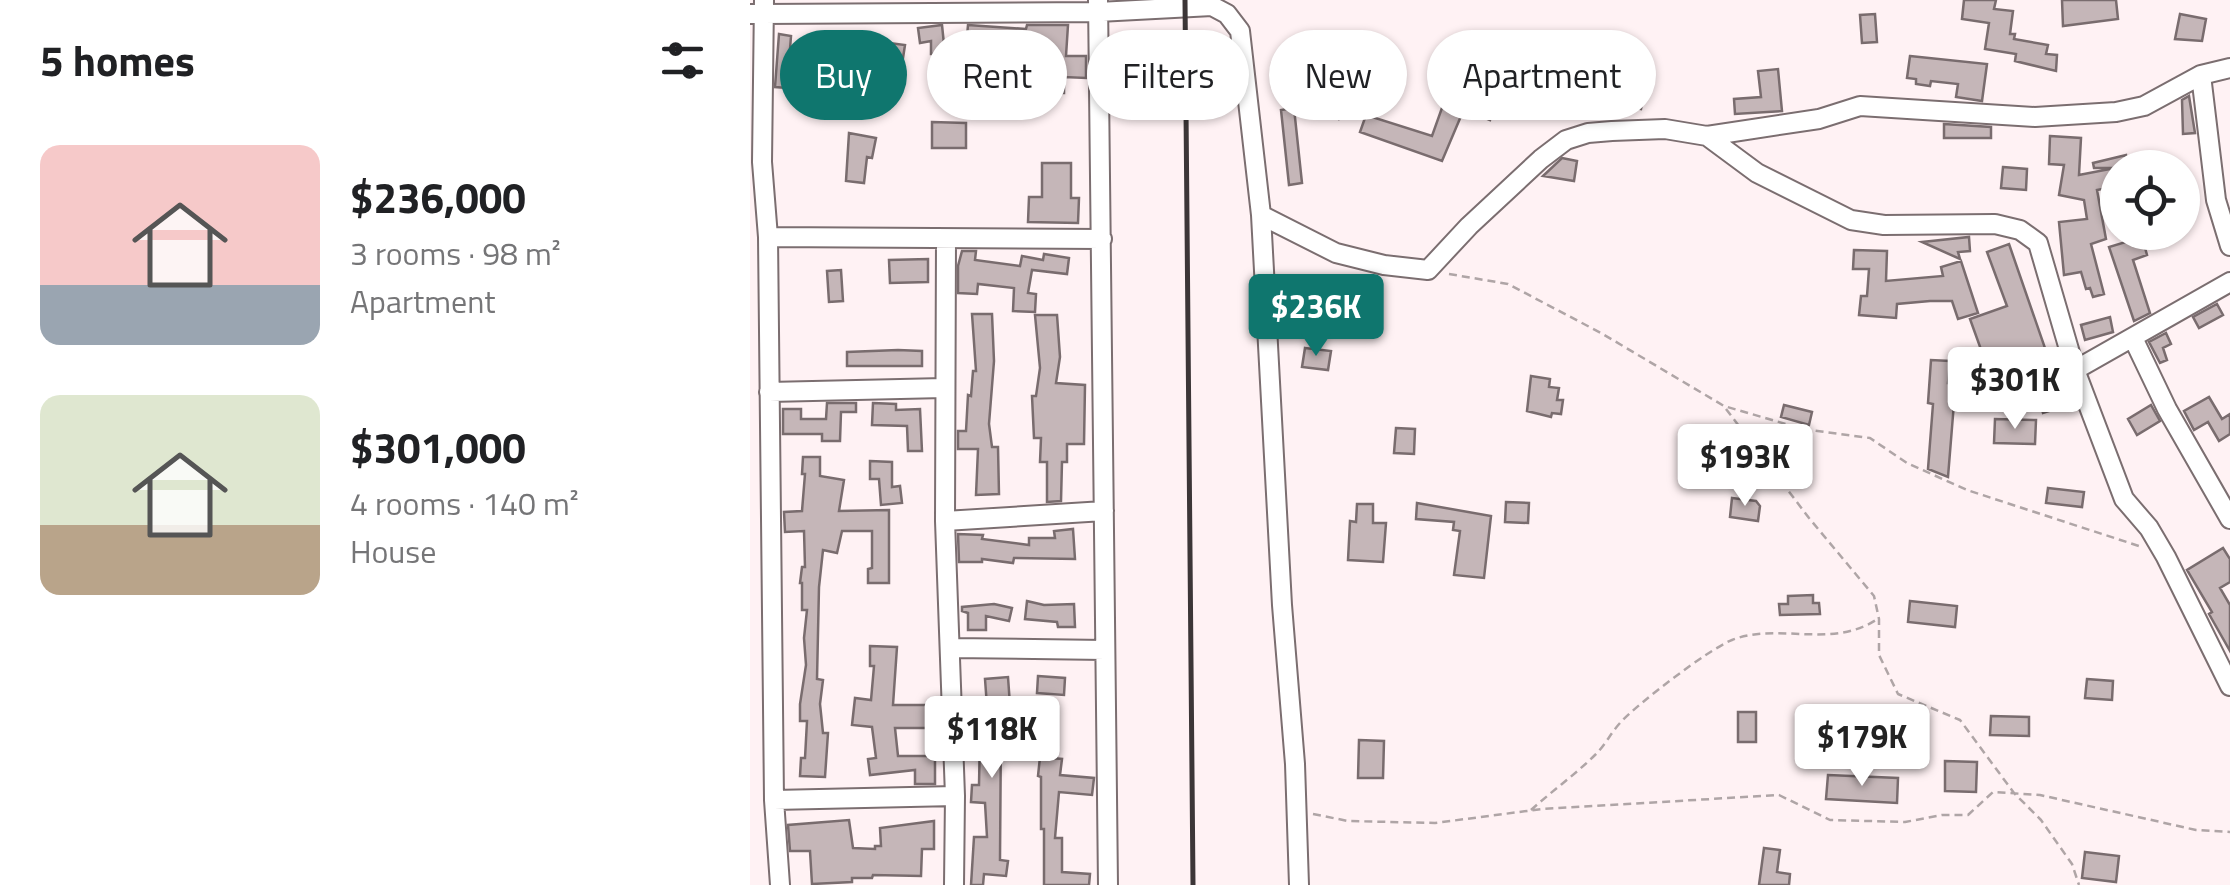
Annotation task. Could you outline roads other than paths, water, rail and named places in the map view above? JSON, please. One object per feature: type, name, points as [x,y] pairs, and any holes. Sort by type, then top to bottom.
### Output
[{"type":"street","points":[[1098,6],[1108,885]]},
{"type":"street","points":[[780,885],[760,432],[769,392],[759,288],[768,238],[756,162],[759,9],[1212,6],[1233,20],[1240,30],[1261,216],[1299,885]]},
{"type":"street","points":[[1261,216],[1336,252],[1384,265],[1428,270],[1469,226],[1566,140],[1588,132],[1664,129],[1707,136],[1819,119],[1860,106],[2035,117],[2116,112],[2144,106],[2201,76],[2230,68]]},
{"type":"street","points":[[2201,76],[2216,200],[2230,246]]},
{"type":"street","points":[[1707,136],[1757,174],[1850,220],[1884,224],[1995,224],[2020,230],[2038,243],[2075,370],[2124,499],[2149,528],[2166,557],[2230,686]]},
{"type":"street","points":[[768,238],[1102,239]]},
{"type":"street","points":[[946,240],[945,521],[955,796],[954,885]]},
{"type":"street","points":[[2075,370],[2230,282]]},
{"type":"street","points":[[2133,338],[2167,410],[2230,519]]},
{"type":"street","points":[[769,392],[944,388]]},
{"type":"street","points":[[945,521],[1104,511]]},
{"type":"street","points":[[750,598],[770,596]]},
{"type":"street","points":[[951,648],[1104,650]]},
{"type":"street","points":[[774,800],[955,796]]},
{"type":"railway","points":[[1185,0],[1193,885]]}]
